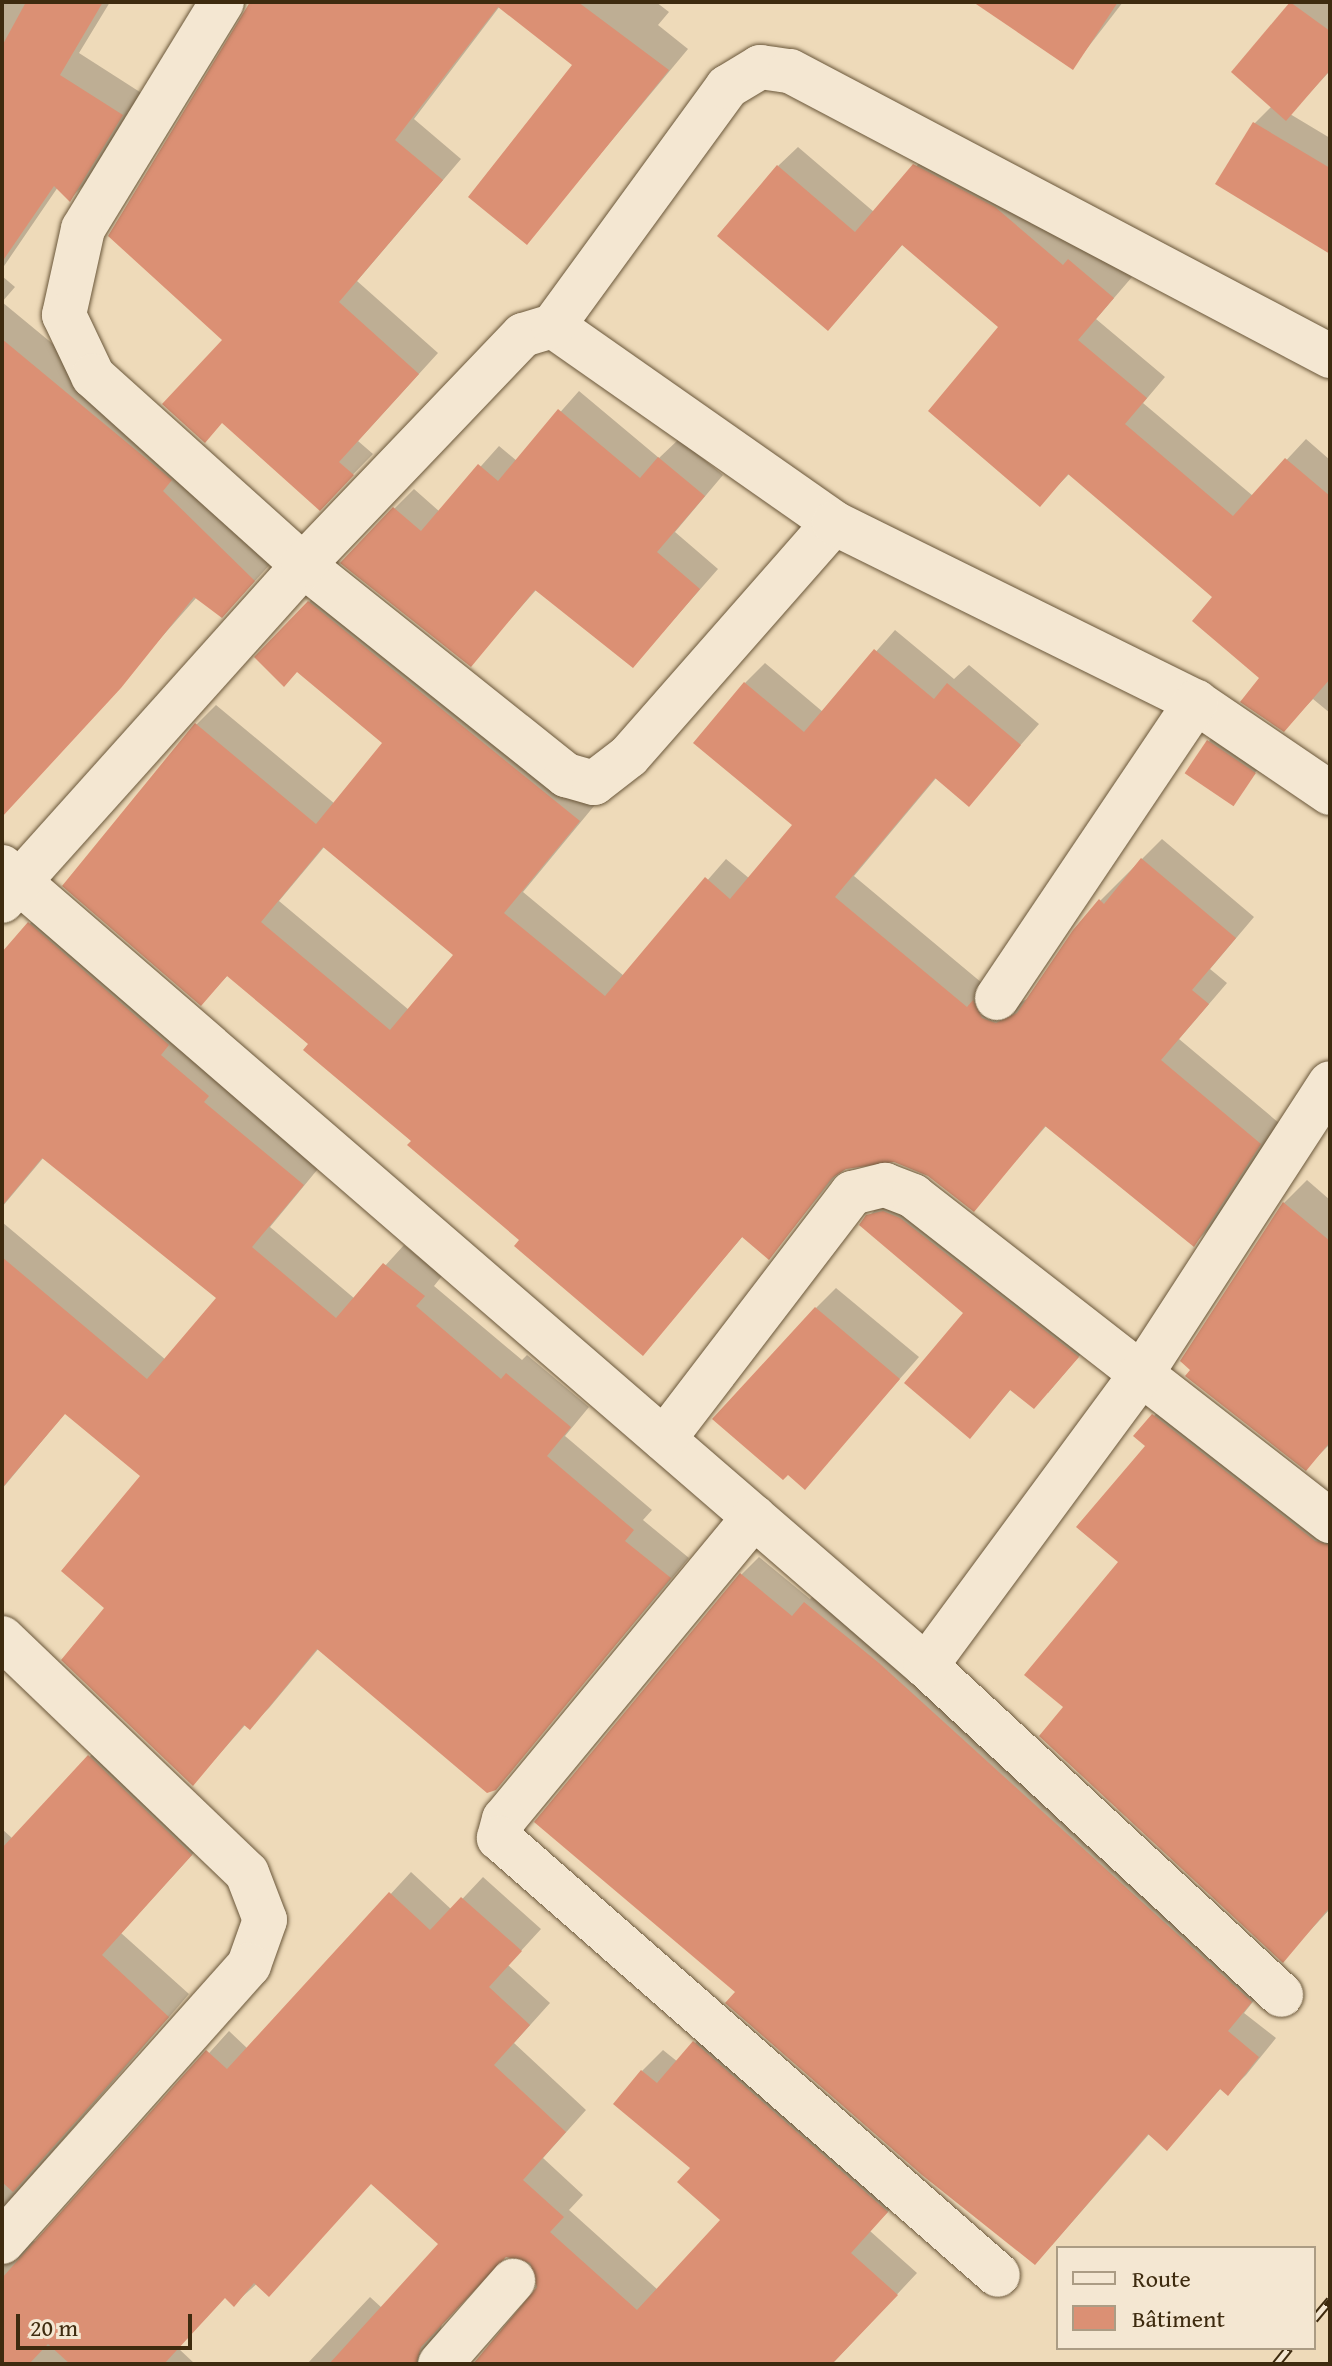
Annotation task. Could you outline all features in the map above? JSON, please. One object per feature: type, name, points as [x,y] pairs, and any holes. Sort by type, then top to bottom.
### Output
[{"type":"street","points":[[222,2],[83,229],[64,315],[93,376],[303,565],[566,775],[594,783],[629,756],[834,523]]},
{"type":"street","points":[[1281,1995],[926,1666],[664,1439],[8,882],[303,565],[523,335],[553,326],[727,87],[760,67],[790,71],[1330,356]]},
{"type":"street","points":[[553,326],[834,523],[1196,702],[1330,793]]},
{"type":"street","points":[[997,998],[1196,702]]},
{"type":"street","points":[[926,1666],[1140,1376],[1330,1083]]},
{"type":"street","points":[[664,1439],[852,1193],[885,1185],[913,1196],[1140,1376],[1330,1521]]},
{"type":"street","points":[[754,1517],[504,1819],[499,1838],[998,2275]]},
{"type":"street","points":[[2,2242],[249,1965],[265,1920],[247,1873],[9,1660]]},
{"type":"street","points":[[440,2364],[513,2281]]},
{"type":"building","points":[[26,2],[103,2],[60,75],[123,115],[70,202],[54,186],[2,262],[2,46]]},
{"type":"building","points":[[250,2],[578,2],[669,70],[527,245],[468,197],[572,65],[498,7],[395,140],[443,180],[339,302],[419,374],[339,462],[354,475],[320,511],[222,423],[205,443],[162,404],[222,340],[108,236]]},
{"type":"building","points":[[973,2],[1118,2],[1073,70]]},
{"type":"building","points":[[1290,2],[1330,31],[1330,70],[1286,121],[1231,72]]},
{"type":"building","points":[[1253,122],[1330,168],[1330,254],[1215,184]]},
{"type":"building","points":[[913,164],[995,207],[1063,265],[1068,259],[1114,298],[1078,340],[1147,398],[1125,424],[1233,516],[1285,458],[1330,496],[1330,679],[1284,732],[1240,702],[1259,678],[1192,621],[1212,597],[1068,474],[1040,507],[928,411],[998,327],[902,245],[828,331],[717,236],[777,165],[855,232]]},
{"type":"building","points":[[2,339],[172,480],[163,491],[255,581],[222,618],[194,597],[121,688],[2,817]]},
{"type":"building","points":[[558,409],[640,478],[658,457],[705,496],[657,552],[700,589],[633,668],[535,590],[471,667],[340,563],[393,507],[421,531],[478,464],[498,481]]},
{"type":"building","points":[[308,601],[580,821],[504,913],[605,996],[705,877],[730,899],[792,825],[693,743],[744,682],[804,732],[874,649],[934,699],[947,683],[1021,745],[969,807],[935,778],[835,897],[967,1007],[973,1000],[982,1018],[996,1023],[1017,1013],[1073,930],[1099,899],[1104,904],[1141,858],[1236,938],[1192,990],[1209,1004],[1161,1060],[1261,1144],[1194,1247],[1045,1126],[974,1212],[928,1176],[894,1162],[846,1169],[832,1178],[769,1260],[742,1237],[643,1356],[514,1246],[519,1240],[407,1145],[411,1141],[303,1050],[308,1044],[227,976],[201,1006],[62,886],[195,723],[316,824],[382,743],[297,672],[284,687],[254,657]],"holes":[[[323,847],[453,955],[390,1030],[261,922]]]},
{"type":"building","points":[[1207,740],[1256,773],[1234,806],[1185,773]]},
{"type":"building","points":[[28,922],[169,1045],[161,1055],[209,1096],[204,1102],[304,1185],[252,1247],[336,1318],[383,1263],[425,1296],[416,1306],[501,1379],[506,1373],[571,1427],[547,1456],[634,1530],[625,1541],[671,1578],[496,1790],[487,1793],[317,1649],[250,1730],[244,1725],[193,1786],[61,1660],[104,1608],[61,1571],[140,1476],[65,1414],[2,1488],[2,1257],[147,1379],[216,1298],[42,1158],[2,1206],[2,952]]},
{"type":"building","points":[[1283,1202],[1330,1241],[1330,1442],[1306,1471],[1185,1376],[1190,1370],[1180,1361]]},
{"type":"building","points":[[883,1211],[900,1218],[1079,1357],[1034,1409],[1010,1390],[970,1439],[904,1383],[963,1313],[859,1225],[866,1215]]},
{"type":"building","points":[[815,1307],[900,1379],[805,1490],[788,1475],[783,1480],[712,1419]]},
{"type":"building","points":[[1152,1414],[1315,1541],[1330,1545],[1330,1907],[1283,1963],[1039,1736],[1063,1707],[1024,1675],[1118,1562],[1076,1527],[1145,1446],[1133,1436]]},
{"type":"building","points":[[740,1573],[792,1616],[804,1602],[879,1663],[1252,2002],[1228,2031],[1259,2057],[1228,2096],[1220,2089],[1167,2151],[1148,2134],[1035,2265],[922,2175],[725,2003],[735,1992],[534,1822]]},
{"type":"building","points":[[88,1755],[192,1855],[102,1955],[169,2017],[13,2192],[2,2182],[2,1848]]},
{"type":"building","points":[[389,1892],[430,1930],[461,1897],[522,1951],[489,1987],[530,2025],[494,2065],[566,2132],[523,2180],[564,2217],[550,2232],[637,2310],[720,2220],[677,2182],[690,2168],[613,2104],[641,2070],[657,2083],[693,2041],[888,2212],[851,2253],[898,2295],[832,2364],[473,2364],[537,2287],[530,2263],[506,2257],[421,2347],[416,2364],[329,2364],[438,2244],[371,2184],[269,2297],[254,2283],[234,2307],[225,2298],[164,2364],[70,2364],[48,2344],[29,2364],[2,2364],[2,2278],[206,2050],[227,2069]]},
{"type":"railway","points":[[1316,2317],[1330,2300]]},
{"type":"railway","points":[[1276,2364],[1287,2350]]}]
